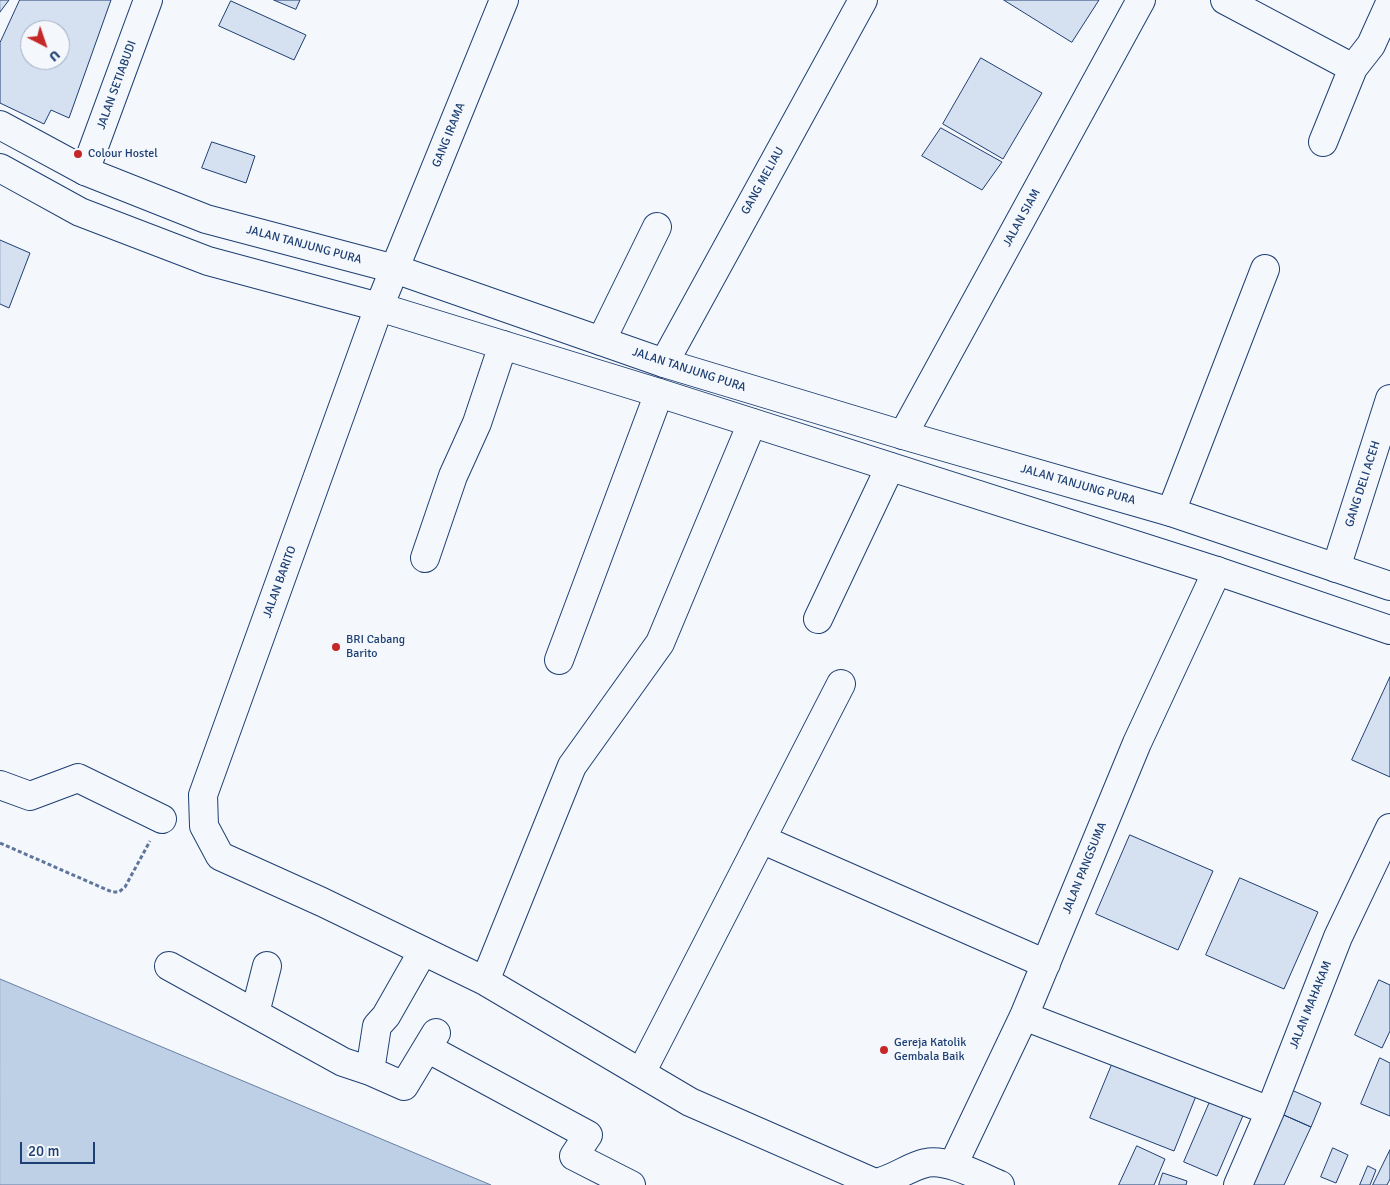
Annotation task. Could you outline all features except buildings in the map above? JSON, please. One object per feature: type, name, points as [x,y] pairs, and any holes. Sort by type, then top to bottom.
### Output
[{"type":"main road","name":"JALAN SETIABUDI","points":[[86,171],[148,0]]},
{"type":"main road","name":"GANG IRAMA","points":[[379,307],[504,0]]},
{"type":"main road","name":"GANG MELIAU","points":[[664,363],[863,0]]},
{"type":"main road","name":"JALAN SIAM","points":[[902,435],[1141,0]]},
{"type":"main road","points":[[1225,0],[1353,68]]},
{"type":"main road","points":[[1324,142],[1353,68],[1380,49],[1390,3]]},
{"type":"main road","name":"JALAN TANJUNG PURA","points":[[0,125],[86,171],[206,219],[395,269],[664,363],[902,435],[1171,512],[1390,586]]},
{"type":"main road","points":[[2,174],[80,212],[208,261],[379,307],[658,393],[1217,571],[1390,630]]},
{"type":"main road","points":[[601,341],[656,227]]},
{"type":"main road","points":[[1171,512],[1265,269]]},
{"type":"main road","name":"JALAN BARITO","points":[[379,307],[203,795],[204,826],[220,856],[423,951]]},
{"type":"main road","points":[[425,558],[454,476],[477,422],[503,345]]},
{"type":"main road","points":[[724,414],[733,384]]},
{"type":"main road","points":[[559,660],[658,393]]},
{"type":"main road","name":"GANG DELI ACEH","points":[[1336,568],[1390,399]]},
{"type":"main road","points":[[485,981],[572,766],[660,643],[752,423]]},
{"type":"main road","points":[[818,619],[890,467]]},
{"type":"main road","name":"JALAN PANGSUMA","points":[[953,1165],[1024,1016],[1137,744],[1217,571]]},
{"type":"main road","points":[[641,1073],[842,684]]},
{"type":"main road","points":[[0,785],[30,796],[78,778],[162,819]]},
{"type":"main road","name":"JALAN MAHAKAM","points":[[1238,1185],[1270,1111],[1338,937],[1390,828]]},
{"type":"main road","points":[[762,839],[1046,964]]},
{"type":"main road","points":[[370,1071],[377,1026],[386,1016],[423,951],[485,981],[690,1102],[875,1183],[886,1183],[903,1172],[928,1162],[953,1165],[1000,1185]]},
{"type":"main road","points":[[169,966],[343,1062],[370,1071],[404,1086],[432,1040],[588,1134],[574,1156],[631,1185]]},
{"type":"main road","points":[[255,1013],[267,966]]},
{"type":"main road","points":[[1024,1016],[1270,1111]]},
{"type":"path","points":[[0,844],[112,892],[119,892],[125,887],[162,819]]},
{"type":"water","points":[[0,979],[491,1185],[0,1185]]},
{"type":"place","name":"Colour Hostel","points":[[78,154]]},
{"type":"place","name":"BRI Cabang Barito","points":[[336,647]]},
{"type":"place","name":"Gereja Katolik Gembala Baik","points":[[884,1050]]}]
